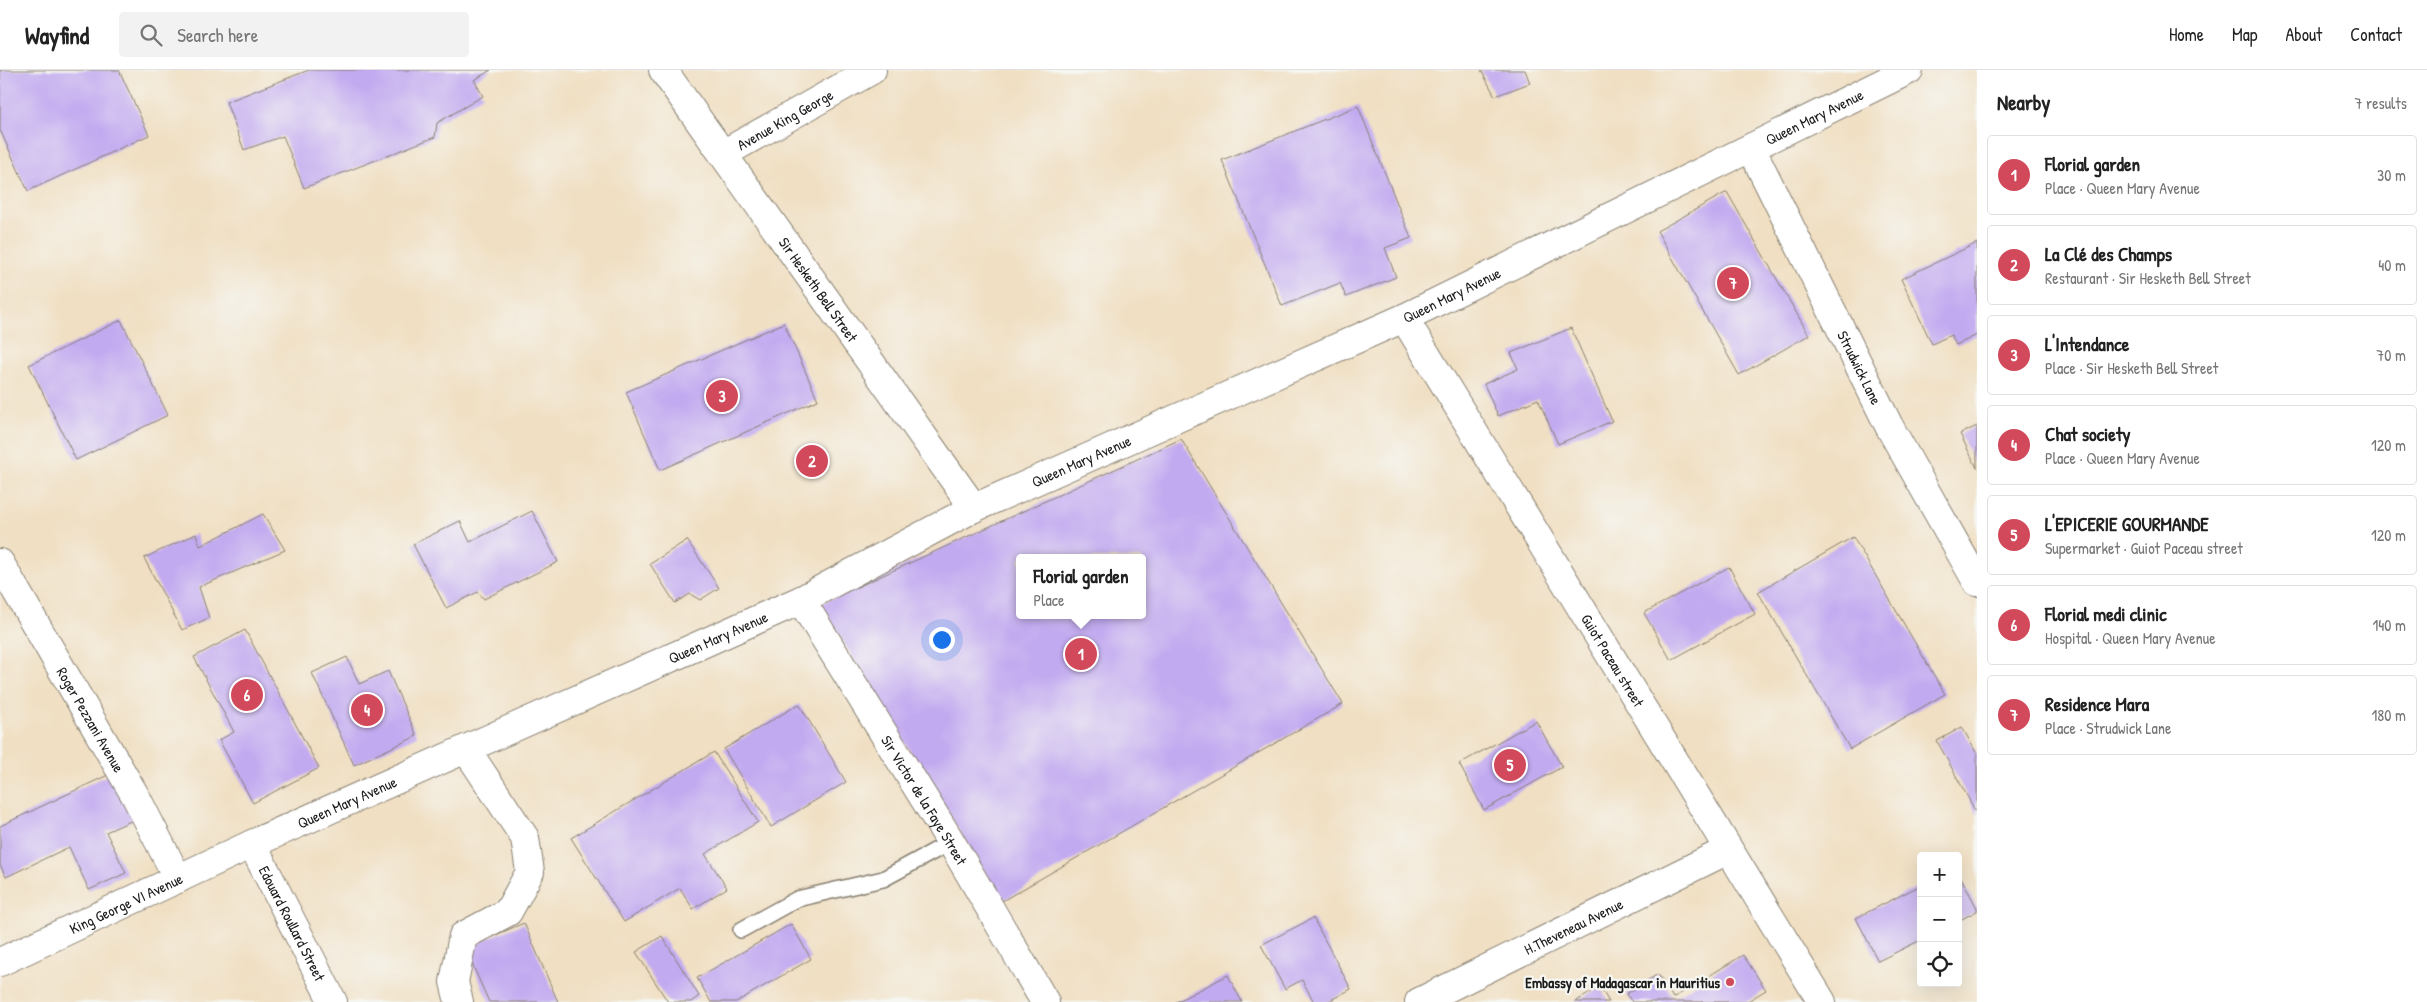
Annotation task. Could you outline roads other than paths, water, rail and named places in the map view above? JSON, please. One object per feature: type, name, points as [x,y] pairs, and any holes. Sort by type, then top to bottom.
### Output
[{"type":"street","name":"Sir Hesketh Bell Street","points":[[663,70],[974,508]]},
{"type":"street","name":"Avenue King George","points":[[723,154],[872,70]]},
{"type":"street","name":"Queen Mary Avenue","points":[[252,844],[802,600],[974,508],[1404,318],[1909,70]]},
{"type":"street","name":"Strudwick Lane","points":[[1751,148],[1889,426],[1977,582]]},
{"type":"street","name":"Guiot Paceau street","points":[[1404,318],[1822,1002]]},
{"type":"street","name":"Roger Pezzani Avenue","points":[[0,562],[136,797],[178,880]]},
{"type":"street","name":"Sir Victor de la Faye Street","points":[[802,600],[951,842],[1045,1002]]},
{"type":"street","points":[[459,1002],[454,982],[463,936],[508,912],[530,872],[525,838],[466,749]]},
{"type":"street","name":"King George VI Avenue","points":[[0,962],[252,844]]},
{"type":"street","name":"Edouard Roullard Street","points":[[252,844],[333,1002]]},
{"type":"street","name":"H.Theveneau Avenue","points":[[1419,1002],[1728,850]]},
{"type":"lane","points":[[741,930],[797,898],[882,880],[951,842]]},
{"type":"place","name":"Residence Mara","points":[[1733,283]]},
{"type":"place","name":"L'Intendance","points":[[722,396]]},
{"type":"place","name":"La Clé des Champs","points":[[812,461]]},
{"type":"place","name":"Florial garden","points":[[1081,654]]},
{"type":"place","name":"Florial medi clinic","points":[[247,695]]},
{"type":"place","name":"Chat society","points":[[367,710]]},
{"type":"place","name":"L'EPICERIE GOURMANDE","points":[[1510,765]]},
{"type":"place","name":"Embassy of Madagascar in Mauritius","points":[[1730,982]]}]
